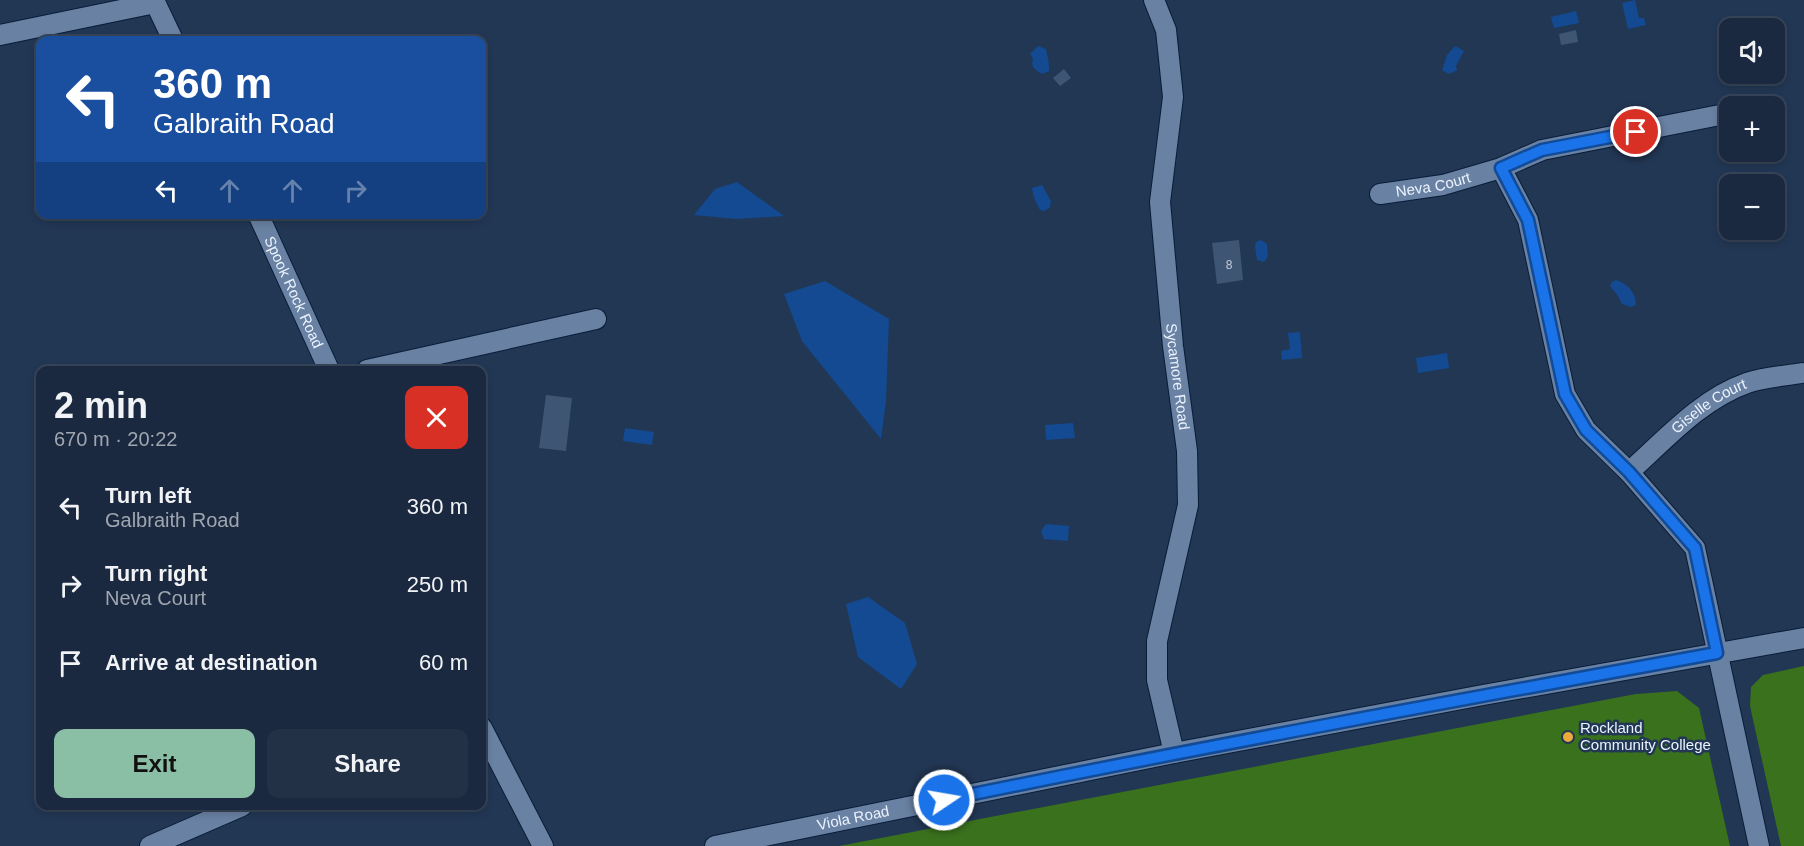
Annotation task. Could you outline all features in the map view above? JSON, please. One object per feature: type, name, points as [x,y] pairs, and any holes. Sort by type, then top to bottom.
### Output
[{"type":"street","name":"Sycamore Road","points":[[1154,0],[1166,30],[1173,97],[1160,202],[1173,346],[1187,451],[1188,505],[1157,641],[1157,680],[1174,753]]},
{"type":"street","points":[[0,35],[154,2],[171,36]]},
{"type":"street","name":"Neva Court","points":[[1380,194],[1443,184],[1501,168],[1542,150],[1719,115]]},
{"type":"street","points":[[1501,168],[1528,220],[1565,394],[1586,430],[1629,472],[1695,548],[1759,846]]},
{"type":"street","name":"Spook Rock Road","points":[[260,219],[327,366]]},
{"type":"street","points":[[385,366],[596,320]]},
{"type":"street","name":"Giselle Court","points":[[1629,472],[1694,414],[1722,393],[1749,382],[1802,373]]},
{"type":"street","name":"Viola Road","points":[[715,846],[1174,753],[1804,638]]},
{"type":"street","points":[[486,736],[543,846]]},
{"type":"street","points":[[150,846],[233,810]]},
{"type":"green space","points":[[1804,666],[1804,846],[1781,846],[1750,706],[1751,687],[1763,675]]},
{"type":"green space","name":"Rockland Community College","points":[[1677,691],[1699,708],[1730,846],[839,846],[1636,694]]},
{"type":"water","points":[[1635,0],[1639,18],[1644,18],[1646,25],[1628,29],[1622,3]]},
{"type":"water","points":[[1576,11],[1579,23],[1554,28],[1551,17]]},
{"type":"water","points":[[1038,46],[1046,49],[1049,63],[1049,71],[1042,74],[1033,67],[1030,54]]},
{"type":"water","points":[[1455,46],[1464,51],[1456,66],[1457,70],[1449,74],[1442,70],[1447,55]]},
{"type":"water","points":[[737,182],[784,216],[736,219],[694,215],[715,189]]},
{"type":"water","points":[[1042,185],[1051,201],[1050,207],[1045,211],[1040,210],[1032,188]]},
{"type":"water","points":[[1261,240],[1267,244],[1268,256],[1264,262],[1257,260],[1255,246],[1256,242]]},
{"type":"water","points":[[1616,280],[1630,289],[1635,297],[1636,305],[1631,307],[1622,304],[1610,286]]},
{"type":"water","points":[[825,281],[889,319],[886,401],[881,439],[802,341],[784,294]]},
{"type":"water","points":[[1300,332],[1302,358],[1282,360],[1281,351],[1290,349],[1288,333]]},
{"type":"water","points":[[1447,353],[1449,368],[1418,373],[1416,358]]},
{"type":"water","points":[[1073,423],[1075,438],[1046,440],[1045,425]]},
{"type":"water","points":[[625,428],[654,432],[652,445],[623,441]]},
{"type":"water","points":[[1046,524],[1069,526],[1068,541],[1044,539],[1041,531]]},
{"type":"water","points":[[868,597],[905,623],[917,664],[901,689],[858,657],[846,604]]},
{"type":"building","points":[[1576,30],[1578,42],[1561,45],[1559,34]]},
{"type":"building","points":[[1064,69],[1071,78],[1060,86],[1053,78]]},
{"type":"building","points":[[1239,240],[1243,280],[1217,284],[1212,243]]},
{"type":"building","points":[[546,395],[572,398],[566,451],[539,448]]},
{"type":"place","name":"Rockland Community College","points":[[1568,737]]},
{"type":"route","points":[[944,800],[1483,694],[1717,653],[1695,548],[1629,472],[1586,430],[1565,394],[1528,220],[1501,168],[1542,150],[1636,132]]}]
